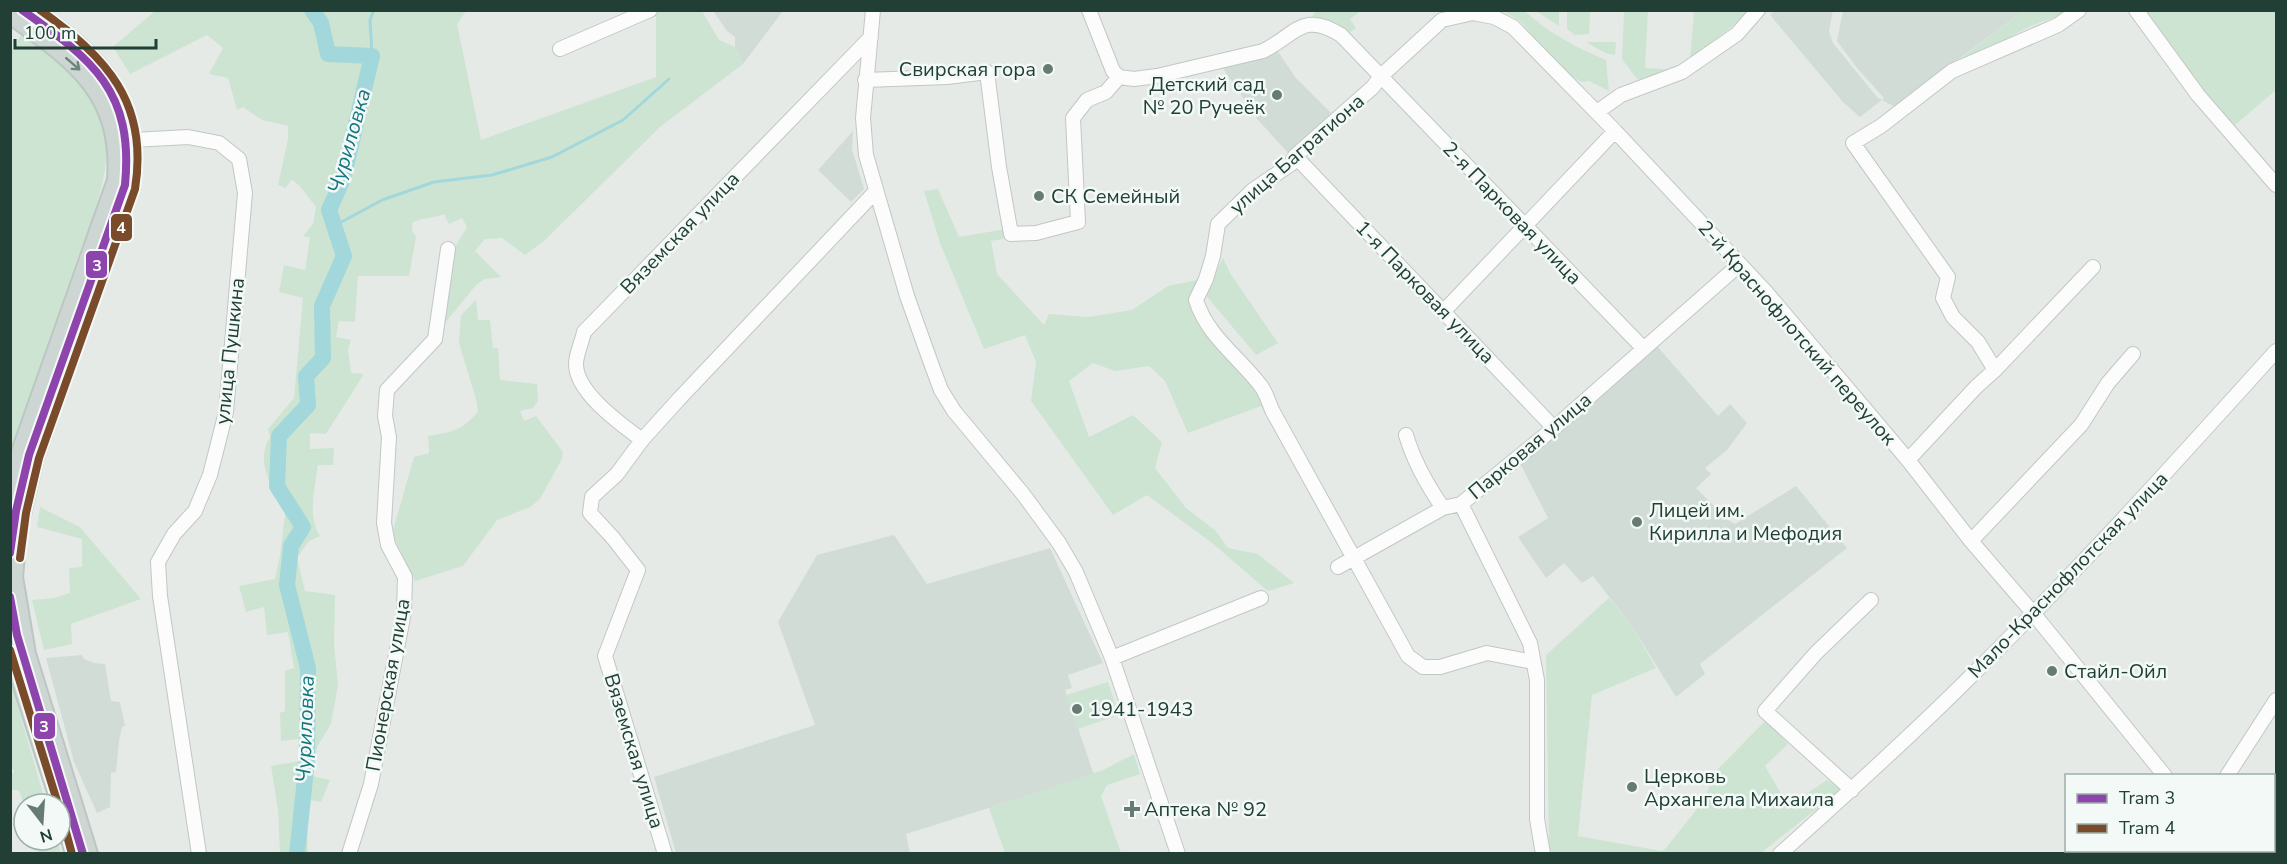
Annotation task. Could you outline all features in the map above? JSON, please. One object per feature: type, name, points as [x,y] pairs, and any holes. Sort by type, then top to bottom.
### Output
[{"type":"main road","points":[[33,10],[57,27],[95,60],[118,92],[128,117],[134,149],[129,188],[35,458],[18,532],[14,577],[27,654],[89,854]]},
{"type":"main road","points":[[10,15],[38,34],[87,77],[102,99],[113,123],[118,157],[116,180],[21,449],[10,497]]},
{"type":"main road","points":[[10,650],[56,792]]},
{"type":"street","points":[[560,49],[650,10]]},
{"type":"street","points":[[873,10],[863,118],[866,155],[907,296],[941,390],[954,411],[1023,494],[1059,543],[1076,572],[1112,658],[1178,854]]},
{"type":"street","points":[[865,80],[947,77],[987,72],[999,167],[1011,234],[1036,233],[1078,222],[1073,117],[1087,100],[1106,92],[1119,77],[1113,71],[1089,10]]},
{"type":"street","points":[[1597,112],[1621,95],[1682,72],[1737,34],[1758,10]]},
{"type":"street","points":[[1995,370],[1978,342],[1953,317],[1943,298],[1948,277],[1853,143],[1881,126],[1952,71],[2058,26],[2079,10]]},
{"type":"street","points":[[2136,10],[2198,95],[2277,185]]},
{"type":"street","name":"2-й Краснофлотский переулок","points":[[1380,77],[1442,20],[1473,13],[1494,17],[1513,27],[1616,131],[1766,292],[1908,460],[1971,541],[2033,613],[2163,774]]},
{"type":"street","name":"улица Багратиона","points":[[1119,77],[1134,79],[1156,76],[1256,53],[1279,43],[1302,25],[1317,23],[1341,35],[1380,77],[1373,87],[1295,156],[1291,164],[1254,190],[1218,224],[1213,256],[1196,300],[1213,334],[1263,388],[1273,412],[1408,656],[1424,667],[1440,667],[1487,653],[1533,662]]},
{"type":"street","name":"Вяземская улица","points":[[642,440],[600,407],[584,385],[576,365],[584,332],[871,38]]},
{"type":"street","name":"2-я Парковая улица","points":[[1380,77],[1644,349]]},
{"type":"street","points":[[1443,312],[1616,131]]},
{"type":"street","name":"улица Пушкина","points":[[132,140],[188,138],[219,143],[239,159],[245,193],[226,412],[210,475],[195,512],[174,534],[158,562],[160,596],[199,854]]},
{"type":"street","name":"1-я Парковая улица","points":[[1295,156],[1554,428]]},
{"type":"street","name":"Вяземская улица","points":[[664,854],[605,656],[639,570],[590,513],[592,498],[617,474],[642,440],[876,191]]},
{"type":"street","name":"Пионерская улица","points":[[350,854],[371,784],[404,612],[405,577],[388,545],[384,523],[389,437],[385,416],[387,390],[435,339],[448,249]]},
{"type":"street","name":"Парковая улица","points":[[1543,854],[1537,819],[1537,691],[1530,644],[1461,504],[1554,428],[1740,264]]},
{"type":"street","points":[[1908,460],[2093,267]]},
{"type":"street","name":"Мало-Краснофлотская улица","points":[[1780,854],[1852,790],[1966,682],[2158,481],[2277,351]]},
{"type":"street","points":[[1971,541],[2081,425],[2108,383],[2133,354]]},
{"type":"street","points":[[1406,435],[1413,457],[1429,488],[1443,508]]},
{"type":"street","points":[[1338,567],[1443,508],[1461,504]]},
{"type":"street","points":[[1112,658],[1261,598]]},
{"type":"street","points":[[1852,790],[1765,711],[1816,653],[1871,600]]},
{"type":"street","points":[[2228,774],[2277,700]]},
{"type":"shaded area","points":[[713,11],[783,11],[743,64],[735,47],[735,37],[727,31]]},
{"type":"shaded area","points":[[1774,11],[1833,11],[1829,31],[1833,43],[1877,97],[1882,100],[1860,117],[1843,102],[1770,15]]},
{"type":"shaded area","points":[[1843,11],[2023,11],[1895,107],[1882,100],[1884,98],[1837,41]]},
{"type":"shaded area","name":"Детский сад № 20 Ручеёк","points":[[1277,50],[1295,77],[1331,113],[1289,154],[1258,120],[1222,67]]},
{"type":"shaded area","points":[[853,131],[852,149],[864,189],[851,202],[818,170]]},
{"type":"shaded area","name":"Лицей им. Кирилла и Мефодия","points":[[1657,346],[1718,416],[1730,404],[1747,423],[1727,450],[1705,468],[1711,474],[1696,488],[1728,520],[1735,524],[1796,486],[1847,548],[1700,664],[1705,674],[1676,697],[1633,628],[1593,576],[1582,583],[1564,563],[1546,578],[1518,537],[1548,518],[1521,465]]},
{"type":"shaded area","points":[[894,535],[927,584],[1050,548],[1103,663],[1068,675],[1072,688],[1065,690],[1094,775],[906,834],[910,853],[676,853],[654,777],[815,725],[778,622],[817,555]]},
{"type":"shaded area","points":[[82,655],[84,659],[94,663],[105,664],[111,701],[120,702],[125,726],[122,727],[119,741],[116,772],[111,773],[110,807],[97,813],[74,762],[46,658]]},
{"type":"green space","points":[[155,11],[466,11],[457,24],[481,140],[656,77],[656,12],[658,11],[702,11],[719,40],[735,47],[743,64],[660,127],[544,241],[525,255],[502,238],[485,239],[475,251],[501,277],[485,279],[477,284],[445,323],[443,323],[455,247],[467,227],[462,218],[449,224],[444,214],[412,223],[412,230],[416,237],[409,276],[358,276],[355,322],[339,321],[336,337],[351,340],[348,349],[351,373],[364,374],[326,434],[310,433],[310,449],[334,448],[333,465],[318,465],[313,511],[320,536],[309,541],[297,558],[305,591],[335,595],[334,644],[338,685],[331,724],[317,747],[312,776],[330,780],[321,802],[311,800],[307,828],[308,853],[280,853],[278,810],[271,766],[300,761],[298,739],[281,741],[280,713],[285,711],[285,671],[294,668],[288,632],[267,635],[264,607],[246,612],[239,586],[275,579],[280,556],[286,506],[266,473],[264,455],[270,437],[268,429],[294,398],[303,298],[279,292],[284,265],[305,270],[310,238],[303,236],[313,224],[316,206],[295,182],[291,180],[286,188],[278,185],[288,139],[288,126],[262,120],[243,107],[237,110],[228,78],[209,74],[223,48],[207,35],[130,74],[113,47]]},
{"type":"green space","points":[[1316,11],[1361,11],[1350,19],[1356,28],[1348,34],[1325,20],[1310,19]]},
{"type":"green space","points":[[1504,11],[1524,11],[1548,30],[1606,60],[1609,91],[1589,81],[1582,82],[1566,74],[1521,22]]},
{"type":"green space","points":[[1536,11],[1559,11],[1559,26]]},
{"type":"green space","points":[[1567,11],[1590,11],[1589,34],[1575,35],[1567,29]]},
{"type":"green space","points":[[1624,11],[1648,11],[1645,68],[1681,70],[1651,80],[1637,79],[1622,59]]},
{"type":"green space","points":[[1694,11],[1749,11],[1690,59]]},
{"type":"green space","points":[[2023,11],[2069,11],[2029,27],[1978,55],[1960,59]]},
{"type":"green space","points":[[2144,11],[2276,11],[2276,90],[2235,125],[2202,91]]},
{"type":"green space","points":[[21,35],[64,65],[85,88],[100,118],[106,151],[98,202],[36,380],[11,466],[10,53]]},
{"type":"green space","points":[[1586,42],[1616,42],[1615,55],[1605,53]]},
{"type":"green space","points":[[938,189],[959,237],[1006,229],[1008,238],[991,241],[997,274],[1044,325],[1049,314],[1089,317],[1132,310],[1168,286],[1197,280],[1205,267],[1194,299],[1264,405],[1188,433],[1165,381],[1149,366],[1115,371],[1093,363],[1069,381],[1089,437],[1133,415],[1162,442],[1155,468],[1186,508],[1216,531],[1228,548],[1258,554],[1294,583],[1268,591],[1212,543],[1147,495],[1113,515],[1031,401],[1036,362],[1025,335],[984,349],[940,243],[924,191]]},
{"type":"green space","points":[[1223,258],[1230,273],[1278,343],[1256,355],[1204,293]]},
{"type":"green space","points":[[476,300],[478,320],[490,320],[493,348],[498,348],[500,380],[537,384],[538,401],[533,408],[520,411],[524,421],[536,416],[563,452],[562,459],[540,499],[530,507],[497,520],[463,566],[415,581],[392,534],[414,457],[429,453],[428,436],[456,430],[478,412],[459,343],[461,315]]},
{"type":"green space","points":[[40,507],[80,527],[141,599],[71,624],[72,644],[44,650],[32,600],[54,598],[70,593],[69,568],[82,567],[82,539],[37,527]]},
{"type":"green space","points":[[1609,598],[1633,628],[1656,668],[1592,695],[1578,836],[1662,851],[1701,804],[1717,770],[1766,720],[1788,744],[1765,766],[1788,806],[1827,780],[1842,789],[1761,853],[1565,854],[1549,851],[1546,655]]},
{"type":"green space","points":[[1108,682],[1119,715],[1078,729],[1066,695]]},
{"type":"green space","points":[[11,683],[43,792],[11,790],[11,773],[15,772],[10,766]]},
{"type":"green space","points":[[1134,754],[1140,774],[1107,785],[1101,796],[1121,853],[1005,853],[989,808],[1103,770]]},
{"type":"green space","points":[[61,852],[61,853],[38,853]]},
{"type":"waterway","name":"Чуриловка","points":[[297,854],[307,760],[308,668],[287,585],[291,546],[303,527],[277,486],[279,436],[308,405],[306,376],[323,358],[322,306],[344,256],[329,210],[343,179],[372,56],[328,54],[321,23],[312,10]]},
{"type":"waterway","points":[[372,56],[370,20],[374,10]]},
{"type":"waterway","points":[[334,226],[382,200],[434,182],[492,175],[552,157],[623,120],[669,79]]},
{"type":"tram line","name":"3","points":[[10,553],[16,511],[29,455],[125,185],[126,153],[123,125],[115,102],[103,81],[69,45],[22,10]]},
{"type":"tram line","name":"4","points":[[20,558],[26,513],[39,458],[135,189],[138,158],[135,131],[118,84],[85,46],[40,10]]},
{"type":"tram line","name":"3","points":[[10,597],[17,635],[83,854]]},
{"type":"tram line","name":"4","points":[[10,650],[54,792]]},
{"type":"place","name":"Свирская гора","points":[[1048,69]]},
{"type":"place","name":"Детский сад № 20 Ручеёк","points":[[1277,95]]},
{"type":"place","name":"СК Семейный","points":[[1039,196]]},
{"type":"place","name":"Лицей им. Кирилла и Мефодия","points":[[1637,522]]},
{"type":"place","name":"Стайл-Ойл","points":[[2052,671]]},
{"type":"place","name":"1941-1943","points":[[1077,709]]},
{"type":"place","name":"Церковь Архангела Михаила","points":[[1632,787]]},
{"type":"place","name":"Аптека № 92","points":[[1132,809]]}]
